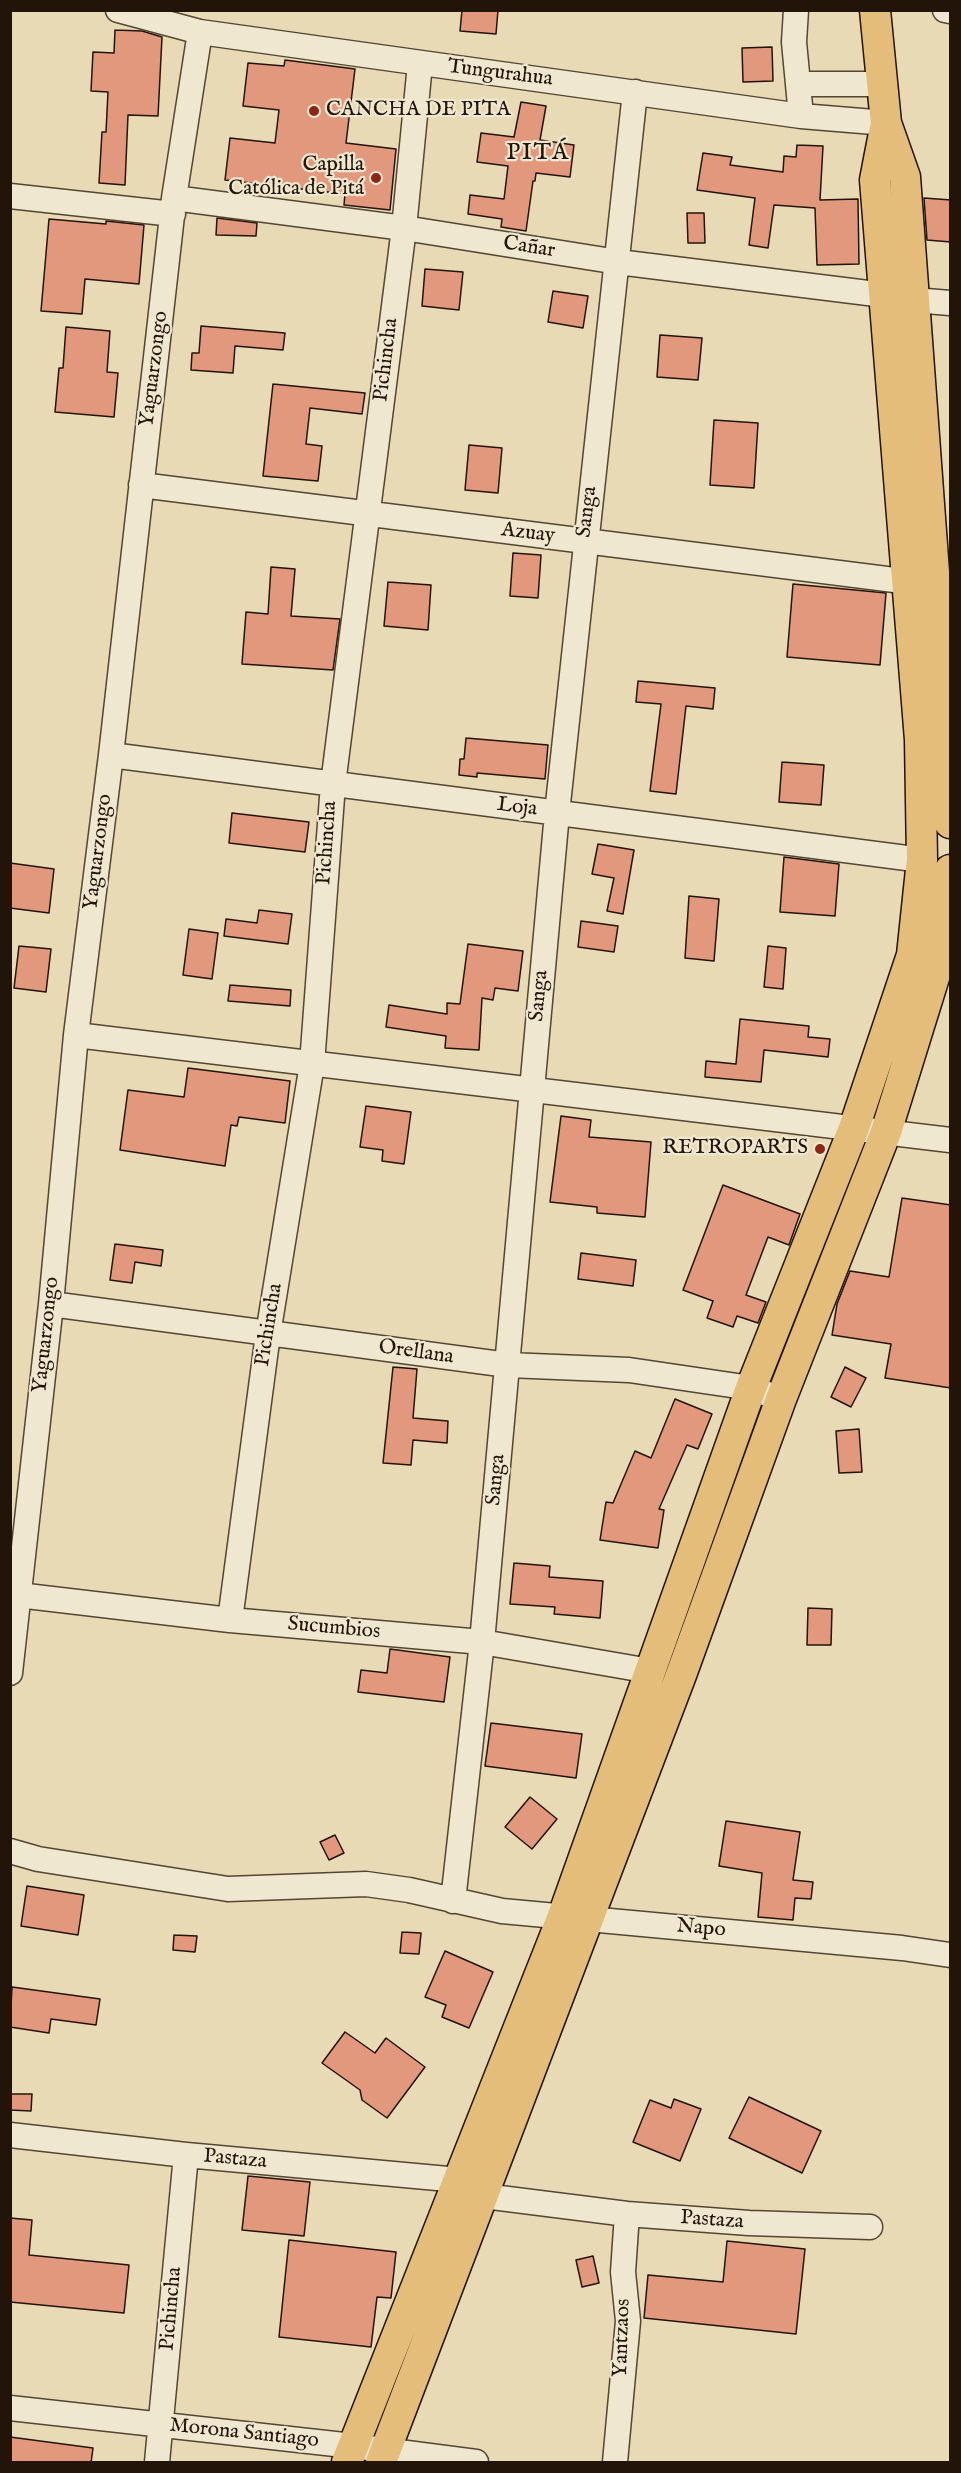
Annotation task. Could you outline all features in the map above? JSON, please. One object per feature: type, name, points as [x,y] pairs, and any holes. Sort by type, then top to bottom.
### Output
[{"type":"main road","points":[[875,10],[886,123],[904,177],[943,586],[950,738],[951,823]]},
{"type":"main road","points":[[575,1917],[650,1671],[751,1388],[854,1128],[912,956],[922,860],[920,740],[875,180],[886,123]]},
{"type":"main road","points":[[383,2456],[471,2188],[575,1917],[681,1675],[781,1399],[886,1132],[940,958],[951,870]]},
{"type":"main road","points":[[350,2454],[471,2188]]},
{"type":"street","name":"Tungurahua","points":[[118,10],[200,32],[801,116],[886,123]]},
{"type":"street","points":[[796,10],[794,42],[801,116]]},
{"type":"street","points":[[945,10],[951,11]]},
{"type":"street","name":"Yaguarzongo","points":[[10,1673],[51,1304],[76,1035],[111,755],[174,206],[200,32]]},
{"type":"street","name":"Pichincha","points":[[230,1620],[268,1334],[312,1064],[333,784],[404,228],[420,64]]},
{"type":"street","points":[[798,84],[882,84]]},
{"type":"street","name":"Sanga","points":[[453,1901],[482,1642],[557,813],[635,92]]},
{"type":"street","name":"Cañar","points":[[10,196],[174,206],[404,228],[618,262],[884,295]]},
{"type":"street","points":[[914,300],[951,303]]},
{"type":"street","name":"Azuay","points":[[141,484],[943,586]]},
{"type":"street","name":"Loja","points":[[111,755],[922,860]]},
{"type":"street","points":[[76,1035],[951,1140]]},
{"type":"street","name":"Orellana","points":[[51,1304],[508,1365],[629,1370],[751,1388],[781,1399]]},
{"type":"street","name":"Sucumbios","points":[[18,1594],[230,1620],[482,1642],[650,1671]]},
{"type":"street","name":"Napo","points":[[10,1851],[38,1859],[228,1889],[366,1884],[409,1890],[502,1911],[902,1948],[951,1956]]},
{"type":"street","name":"Pastaza","points":[[10,2135],[471,2188],[627,2214],[748,2223],[870,2227]]},
{"type":"street","name":"Pichincha","points":[[156,2463],[186,2155]]},
{"type":"street","name":"Yantzaos","points":[[615,2463],[628,2321],[623,2272],[627,2214]]},
{"type":"street","name":"Morona Santiago","points":[[10,2408],[161,2425],[350,2454],[476,2463]]},
{"type":"building","points":[[462,10],[498,10],[496,34],[460,31]]},
{"type":"building","points":[[115,30],[142,31],[162,37],[158,116],[128,115],[125,185],[99,183],[102,132],[106,132],[108,92],[91,91],[93,52],[114,53]]},
{"type":"building","points":[[772,47],[773,81],[743,82],[742,48]]},
{"type":"building","points":[[285,60],[355,69],[346,143],[396,149],[390,210],[344,205],[345,194],[225,180],[230,138],[275,143],[279,110],[243,106],[248,63],[284,66]]},
{"type":"building","points":[[521,102],[546,106],[540,140],[574,145],[570,177],[536,173],[526,231],[501,227],[502,219],[468,214],[470,195],[504,199],[508,166],[477,162],[481,133],[514,137]]},
{"type":"building","points":[[797,145],[823,146],[820,200],[858,199],[859,264],[817,265],[815,208],[774,205],[768,248],[749,245],[755,198],[697,190],[703,153],[732,157],[730,165],[783,172],[784,156],[796,157]]},
{"type":"building","points":[[924,198],[951,200],[951,242],[927,240]]},
{"type":"building","points":[[687,213],[704,213],[705,243],[688,243]]},
{"type":"building","points":[[217,218],[257,223],[256,236],[216,235]]},
{"type":"building","points":[[49,219],[144,225],[139,284],[85,279],[82,314],[41,311]]},
{"type":"building","points":[[425,269],[463,272],[459,310],[422,306]]},
{"type":"building","points":[[553,291],[588,296],[583,328],[548,322]]},
{"type":"building","points":[[201,326],[285,333],[283,350],[235,346],[233,373],[191,370],[192,353],[199,353]]},
{"type":"building","points":[[66,327],[110,331],[107,372],[118,373],[114,417],[55,412],[59,368],[63,368]]},
{"type":"building","points":[[660,335],[702,338],[698,380],[657,377]]},
{"type":"building","points":[[273,384],[365,393],[362,414],[310,408],[306,444],[322,446],[318,481],[263,476]]},
{"type":"building","points":[[714,420],[758,423],[754,488],[710,485]]},
{"type":"building","points":[[469,445],[502,448],[498,493],[465,490]]},
{"type":"building","points":[[513,553],[541,555],[538,598],[510,596]]},
{"type":"building","points":[[271,567],[295,569],[291,616],[340,619],[333,670],[242,664],[246,612],[268,614]]},
{"type":"building","points":[[388,582],[431,585],[428,630],[384,626]]},
{"type":"building","points":[[793,584],[886,593],[880,665],[787,657]]},
{"type":"building","points":[[638,681],[715,688],[713,709],[686,706],[676,794],[650,791],[661,704],[636,702]]},
{"type":"building","points":[[466,738],[548,745],[545,779],[477,773],[477,777],[459,775],[460,759],[464,759]]},
{"type":"building","points":[[782,762],[824,765],[821,805],[779,802]]},
{"type":"building","points":[[232,813],[309,822],[305,852],[229,843]]},
{"type":"building","points":[[598,844],[634,850],[623,914],[607,911],[614,878],[592,874]]},
{"type":"building","points":[[784,857],[839,864],[835,916],[780,912]]},
{"type":"building","points":[[10,863],[54,869],[49,913],[10,908]]},
{"type":"building","points":[[689,896],[719,899],[714,961],[685,958]]},
{"type":"building","points":[[259,910],[292,914],[288,944],[224,936],[226,919],[257,923]]},
{"type":"building","points":[[581,921],[618,926],[614,952],[578,947]]},
{"type":"building","points":[[189,929],[218,933],[212,979],[183,975]]},
{"type":"building","points":[[468,944],[523,951],[518,991],[495,988],[493,1000],[482,998],[479,1050],[445,1048],[446,1036],[386,1027],[389,1005],[447,1014],[447,1003],[460,1004]]},
{"type":"building","points":[[19,946],[51,949],[46,992],[14,988]]},
{"type":"building","points":[[768,946],[786,948],[783,989],[764,987]]},
{"type":"building","points":[[230,985],[291,990],[290,1006],[228,1001]]},
{"type":"building","points":[[740,1019],[809,1026],[808,1037],[830,1039],[828,1057],[764,1050],[761,1082],[705,1077],[706,1061],[736,1064]]},
{"type":"building","points":[[188,1068],[290,1081],[285,1123],[239,1117],[237,1126],[231,1125],[225,1166],[120,1150],[128,1090],[184,1097]]},
{"type":"building","points":[[366,1106],[411,1112],[404,1164],[382,1161],[383,1150],[360,1147]]},
{"type":"building","points":[[561,1116],[591,1120],[589,1137],[651,1142],[645,1217],[597,1213],[597,1207],[550,1202]]},
{"type":"building","points":[[723,1185],[800,1214],[789,1245],[768,1237],[746,1295],[766,1302],[758,1323],[737,1316],[733,1327],[707,1318],[713,1301],[683,1290]]},
{"type":"building","points":[[902,1198],[951,1205],[951,1388],[885,1378],[891,1344],[832,1335],[837,1304],[850,1271],[889,1277]]},
{"type":"building","points":[[115,1244],[163,1250],[161,1266],[135,1262],[132,1283],[110,1280]]},
{"type":"building","points":[[581,1253],[636,1260],[633,1286],[578,1279]]},
{"type":"building","points":[[393,1367],[417,1369],[413,1418],[448,1421],[447,1443],[413,1440],[411,1465],[383,1463]]},
{"type":"building","points":[[845,1367],[866,1378],[851,1407],[831,1397]]},
{"type":"building","points":[[675,1399],[712,1414],[698,1449],[687,1445],[659,1509],[664,1510],[658,1548],[600,1540],[606,1502],[613,1503],[635,1451],[651,1458]]},
{"type":"building","points":[[859,1429],[862,1472],[839,1473],[836,1431]]},
{"type":"building","points":[[514,1563],[550,1566],[549,1577],[603,1581],[600,1618],[554,1614],[555,1607],[510,1604]]},
{"type":"building","points":[[808,1608],[832,1609],[831,1645],[807,1645]]},
{"type":"building","points":[[390,1649],[450,1657],[444,1702],[358,1692],[361,1670],[387,1673]]},
{"type":"building","points":[[491,1723],[582,1734],[576,1778],[485,1766]]},
{"type":"building","points":[[530,1797],[557,1819],[532,1849],[505,1827]]},
{"type":"building","points":[[726,1821],[800,1832],[793,1880],[813,1882],[811,1899],[795,1898],[793,1920],[758,1917],[762,1873],[719,1866]]},
{"type":"building","points":[[335,1835],[344,1853],[329,1860],[320,1842]]},
{"type":"building","points":[[27,1886],[84,1895],[78,1935],[21,1926]]},
{"type":"building","points":[[402,1932],[421,1933],[419,1954],[400,1953]]},
{"type":"building","points":[[174,1935],[197,1936],[195,1952],[173,1950]]},
{"type":"building","points":[[445,1951],[493,1972],[469,2028],[442,2017],[446,2005],[425,1997]]},
{"type":"building","points":[[12,1987],[100,1999],[96,2025],[51,2019],[49,2033],[10,2027]]},
{"type":"building","points":[[345,2032],[375,2053],[386,2038],[425,2067],[387,2118],[362,2100],[360,2090],[322,2063]]},
{"type":"building","points":[[10,2094],[32,2094],[31,2111],[10,2110]]},
{"type":"building","points":[[749,2097],[821,2131],[802,2173],[729,2138]]},
{"type":"building","points":[[674,2099],[701,2109],[680,2161],[633,2142],[650,2100],[671,2108]]},
{"type":"building","points":[[248,2176],[310,2182],[304,2236],[242,2230]]},
{"type":"building","points":[[10,2218],[32,2220],[29,2255],[129,2265],[124,2313],[10,2302]]},
{"type":"building","points":[[289,2240],[396,2252],[391,2298],[377,2297],[371,2347],[279,2337]]},
{"type":"building","points":[[727,2241],[805,2249],[796,2334],[644,2318],[648,2275],[723,2282]]},
{"type":"building","points":[[593,2256],[599,2283],[582,2287],[576,2260]]},
{"type":"building","points":[[10,2437],[93,2448],[91,2463],[10,2463]]},
{"type":"place","name":"CANCHA DE PITA","points":[[314,111]]},
{"type":"place","name":"Capilla Católica de Pitá","points":[[376,178]]},
{"type":"place","name":"RETROPARTS","points":[[820,1149]]},
{"type":"district","name":"PITÁ","points":[[538,154]]}]
